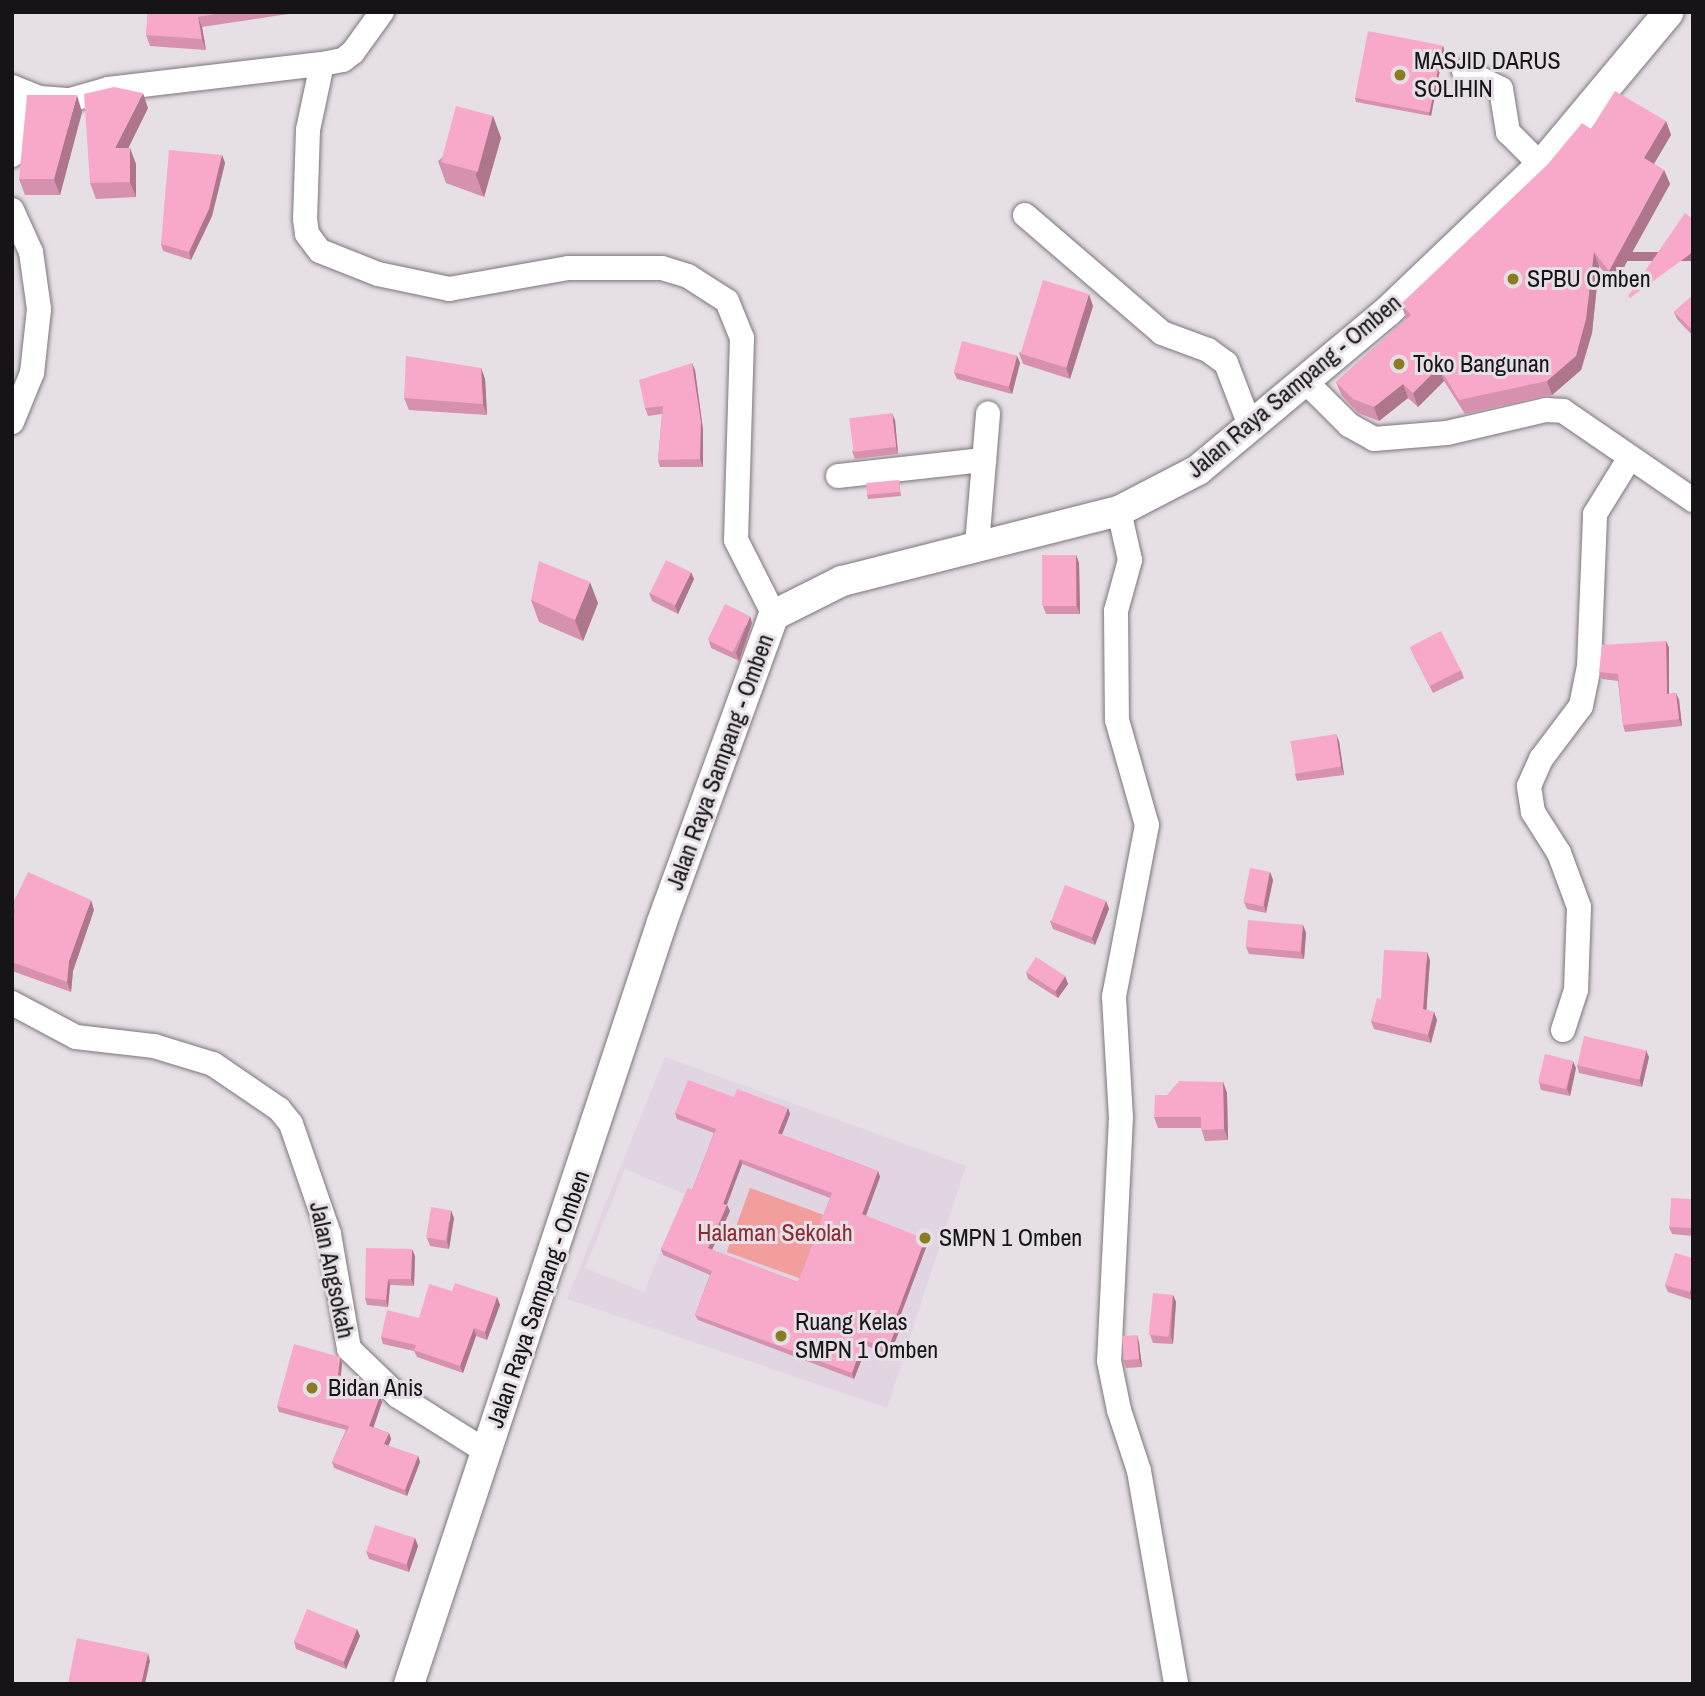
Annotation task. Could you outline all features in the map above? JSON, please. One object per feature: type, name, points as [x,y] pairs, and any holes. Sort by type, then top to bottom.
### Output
[{"type":"main road","name":"Jalan Raya Sampang - Omben","points":[[410,1684],[666,909],[774,615],[842,581],[977,545],[1057,530],[1119,511],[1198,470],[1387,312],[1541,165],[1669,12]]},
{"type":"street","points":[[12,155],[16,90],[70,100],[108,89],[343,60],[353,52],[382,12]]},
{"type":"street","points":[[321,64],[308,130],[305,219],[307,234],[320,251],[378,274],[449,289],[568,268],[662,268],[688,276],[727,301],[742,338],[736,540],[774,615]]},
{"type":"street","points":[[1464,71],[1501,89],[1508,132],[1541,165]]},
{"type":"street","points":[[12,210],[31,252],[39,309],[32,373],[12,422]]},
{"type":"street","points":[[1025,215],[1161,333],[1226,363],[1251,428]]},
{"type":"street","points":[[1305,381],[1349,425],[1374,439],[1447,433],[1546,410],[1563,411],[1580,419],[1629,459],[1693,500]]},
{"type":"street","points":[[977,545],[988,413]]},
{"type":"street","points":[[1563,1030],[1576,990],[1579,907],[1559,853],[1533,812],[1529,786],[1541,759],[1581,706],[1589,666],[1595,514],[1629,459]]},
{"type":"street","points":[[838,476],[984,460]]},
{"type":"street","points":[[1119,511],[1130,560],[1116,611],[1117,720],[1147,825],[1114,997],[1121,1117],[1109,1361],[1119,1410],[1139,1471],[1176,1684]]},
{"type":"street","name":"Jalan Angsokah","points":[[12,1003],[76,1037],[154,1046],[213,1064],[279,1109],[291,1124],[330,1234],[349,1349],[398,1396],[486,1452]]},
{"type":"shaded area","points":[[665,1057],[966,1166],[887,1408],[567,1299]],"holes":[[[625,1169],[684,1194],[644,1292],[585,1268]]]},
{"type":"green space","name":"Halaman Sekolah","points":[[750,1188],[823,1215],[800,1279],[727,1252]]},
{"type":"building","points":[[148,12],[226,12],[198,17],[202,39],[146,35]]},
{"type":"building","name":"MASJID DARUS SOLIHIN","points":[[1368,31],[1443,46],[1430,112],[1355,98]]},
{"type":"building","points":[[114,87],[143,93],[115,148],[130,148],[130,182],[90,183],[84,94]]},
{"type":"building","name":"SPBU Omben","points":[[1615,91],[1666,121],[1644,158],[1664,170],[1609,271],[1594,252],[1586,319],[1576,356],[1547,381],[1459,400],[1439,367],[1413,393],[1403,384],[1374,407],[1353,399],[1336,382],[1411,315],[1401,304],[1548,164],[1582,123],[1591,129]]},
{"type":"building","points":[[27,95],[77,95],[54,179],[19,179]]},
{"type":"building","points":[[456,106],[493,116],[478,172],[441,162]]},
{"type":"building","points":[[169,150],[222,155],[209,209],[189,252],[161,244]]},
{"type":"building","points":[[1685,213],[1693,219],[1693,252],[1630,298],[1628,296]]},
{"type":"building","points":[[1043,280],[1089,294],[1066,368],[1020,354]]},
{"type":"building","points":[[1693,295],[1693,331],[1674,312]]},
{"type":"building","points":[[962,341],[1017,356],[1009,387],[954,372]]},
{"type":"building","points":[[406,356],[481,368],[483,404],[404,398]]},
{"type":"building","points":[[692,363],[701,422],[700,459],[658,460],[663,406],[645,408],[639,380]]},
{"type":"building","points":[[892,413],[896,447],[853,452],[849,418]]},
{"type":"building","points":[[899,480],[900,492],[867,495],[866,483]]},
{"type":"building","points":[[1042,555],[1076,555],[1076,606],[1042,606]]},
{"type":"building","points":[[666,560],[691,572],[675,606],[650,593]]},
{"type":"building","points":[[539,561],[590,582],[575,620],[531,600]]},
{"type":"building","points":[[725,604],[750,616],[733,652],[707,640]]},
{"type":"building","points":[[1441,631],[1461,670],[1430,686],[1410,647]]},
{"type":"building","points":[[1666,641],[1667,694],[1676,693],[1679,719],[1623,725],[1618,674],[1599,672],[1602,645]]},
{"type":"building","points":[[1336,734],[1341,767],[1296,774],[1291,741]]},
{"type":"building","points":[[1250,868],[1270,872],[1263,906],[1243,902]]},
{"type":"building","points":[[28,872],[91,900],[69,961],[67,982],[12,962],[15,910],[12,905]]},
{"type":"building","points":[[1065,885],[1106,901],[1092,937],[1051,921]]},
{"type":"building","points":[[1248,920],[1303,925],[1300,952],[1246,947]]},
{"type":"building","points":[[1384,950],[1427,952],[1423,1009],[1434,1012],[1428,1035],[1371,1021],[1377,998],[1381,999]]},
{"type":"building","points":[[1036,957],[1065,976],[1056,991],[1026,972]]},
{"type":"building","points":[[1584,1036],[1646,1050],[1640,1080],[1577,1065]]},
{"type":"building","points":[[1545,1054],[1573,1061],[1566,1089],[1538,1082]]},
{"type":"building","points":[[688,1080],[734,1097],[737,1089],[788,1108],[778,1133],[878,1171],[862,1214],[925,1239],[895,1319],[899,1320],[888,1349],[864,1340],[852,1373],[695,1315],[712,1271],[661,1249],[688,1188],[692,1190],[716,1129],[675,1113]],"holes":[[[740,1159],[832,1193],[798,1282],[708,1248],[727,1205],[723,1204]]]},
{"type":"building","points":[[1179,1081],[1223,1082],[1224,1129],[1201,1130],[1201,1117],[1154,1117],[1155,1095],[1167,1095]]},
{"type":"building","points":[[1671,1198],[1693,1199],[1691,1228],[1669,1227]]},
{"type":"building","points":[[431,1207],[451,1210],[446,1241],[426,1238]]},
{"type":"building","points":[[366,1248],[412,1249],[411,1279],[388,1279],[386,1300],[365,1298]]},
{"type":"building","points":[[1675,1253],[1693,1258],[1690,1292],[1665,1285]]},
{"type":"building","points":[[455,1283],[497,1297],[485,1332],[474,1328],[460,1366],[414,1350],[416,1345],[381,1337],[387,1310],[419,1318],[429,1284],[452,1291]]},
{"type":"building","points":[[1153,1293],[1173,1295],[1169,1337],[1149,1335]]},
{"type":"building","points":[[1137,1335],[1139,1359],[1124,1360],[1122,1336]]},
{"type":"building","points":[[294,1344],[340,1357],[338,1375],[370,1386],[380,1396],[369,1426],[389,1433],[384,1444],[418,1456],[405,1490],[332,1462],[349,1426],[277,1406]]},
{"type":"building","points":[[375,1525],[415,1538],[406,1565],[366,1552]]},
{"type":"building","points":[[307,1609],[357,1629],[344,1662],[294,1641]]},
{"type":"building","points":[[77,1638],[148,1653],[141,1684],[68,1684]]},
{"type":"place","name":"MASJID DARUS SOLIHIN","points":[[1400,75]]},
{"type":"place","name":"SPBU Omben","points":[[1513,279]]},
{"type":"place","name":"Toko Bangunan","points":[[1399,364]]},
{"type":"place","name":"SMPN 1 Omben","points":[[925,1238]]},
{"type":"place","name":"Ruang Kelas SMPN 1 Omben","points":[[781,1336]]},
{"type":"place","name":"Bidan Anis","points":[[312,1388]]}]
